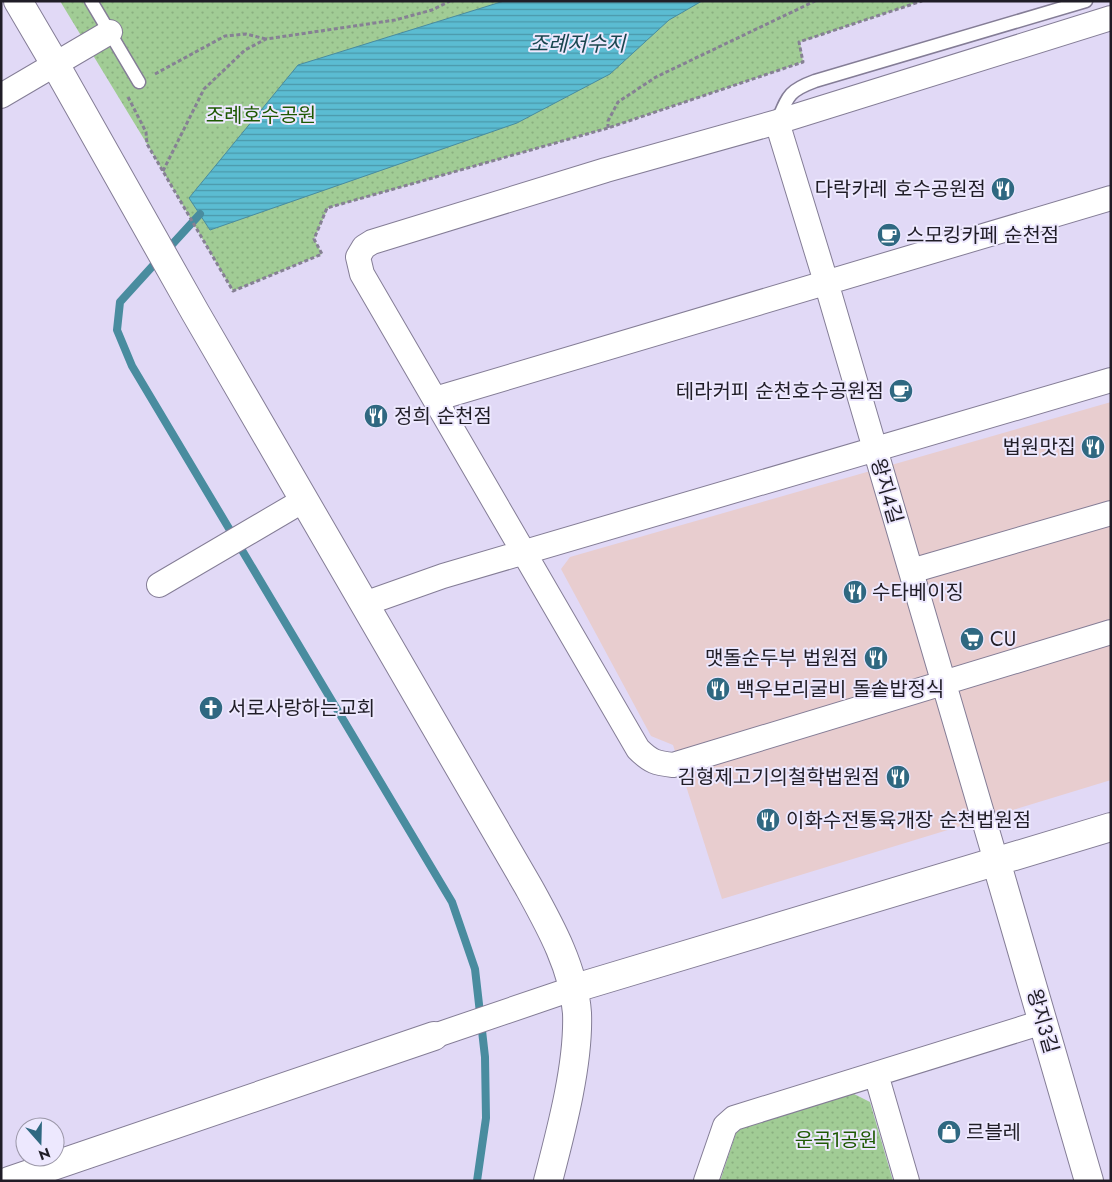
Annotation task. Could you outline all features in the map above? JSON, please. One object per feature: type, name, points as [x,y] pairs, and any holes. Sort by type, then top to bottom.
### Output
[{"type":"street","points":[[18,1],[195,312],[545,916],[561,951],[572,989],[576,1012],[575,1043],[570,1086],[548,1181]]},
{"type":"street","points":[[1111,18],[777,122],[606,170],[372,242],[364,247],[358,257],[362,274],[638,749],[649,760],[673,765],[1111,632]]},
{"type":"street","points":[[1,96],[110,32]]},
{"type":"street","name":"왕지4길","points":[[777,122],[826,282],[996,862]]},
{"type":"street","points":[[435,399],[1111,198]]},
{"type":"street","points":[[364,604],[443,576],[1111,380]]},
{"type":"street","points":[[160,585],[304,500]]},
{"type":"street","points":[[911,571],[1111,513]]},
{"type":"street","points":[[10,1181],[572,989],[1111,827]]},
{"type":"street","name":"왕지3길","points":[[996,862],[1089,1181]]},
{"type":"street","points":[[706,1181],[724,1126],[734,1118],[1043,1022]]},
{"type":"street","points":[[876,1074],[907,1181]]},
{"type":"lane","points":[[91,1],[139,82]]},
{"type":"lane","points":[[777,122],[789,95],[797,87],[815,80],[1086,1]]},
{"type":"path","points":[[162,171],[204,89],[245,50],[266,39],[395,20],[432,10],[450,1]]},
{"type":"path","points":[[608,128],[608,121],[618,102],[656,77],[815,1]]},
{"type":"path","points":[[266,39],[246,34],[225,36],[125,91],[146,132],[147,144],[233,291],[322,254],[314,239],[328,208],[608,128],[803,62],[799,42],[922,1]]},
{"type":"shaded area","points":[[1111,402],[1111,780],[722,899],[673,745],[651,736],[561,569],[570,557]]},
{"type":"green space","name":"조례호수공원","points":[[60,1],[922,1],[800,42],[803,62],[608,128],[328,208],[314,239],[322,254],[233,291]]},
{"type":"green space","name":"운곡1공원","points":[[852,1093],[870,1102],[893,1181],[720,1181],[736,1133],[747,1123]]},
{"type":"water","name":"조례저수지","points":[[504,1],[702,1],[669,20],[610,74],[517,123],[210,230],[189,198],[298,65]]},
{"type":"waterway","points":[[167,250],[200,214]]},
{"type":"waterway","points":[[159,259],[120,302],[117,330],[132,366],[452,902],[475,969],[485,1057],[486,1118],[477,1181]]},
{"type":"place","name":"다락카레 호수공원점","points":[[1003,189]]},
{"type":"place","name":"스모킹카페 순천점","points":[[889,235]]},
{"type":"place","name":"테라커피 순천호수공원점","points":[[901,391]]},
{"type":"place","name":"정희 순천점","points":[[376,416]]},
{"type":"place","name":"법원맛집","points":[[1093,447]]},
{"type":"place","name":"수타베이징","points":[[855,592]]},
{"type":"place","name":"CU","points":[[972,639]]},
{"type":"place","name":"맷돌순두부 법원점","points":[[876,658]]},
{"type":"place","name":"백우보리굴비 돌솥밥정식","points":[[718,689]]},
{"type":"place","name":"서로사랑하는교회","points":[[211,708]]},
{"type":"place","name":"김형제고기의철학법원점","points":[[898,777]]},
{"type":"place","name":"이화수전통육개장 순천법원점","points":[[768,820]]},
{"type":"place","name":"르블레","points":[[949,1132]]}]
